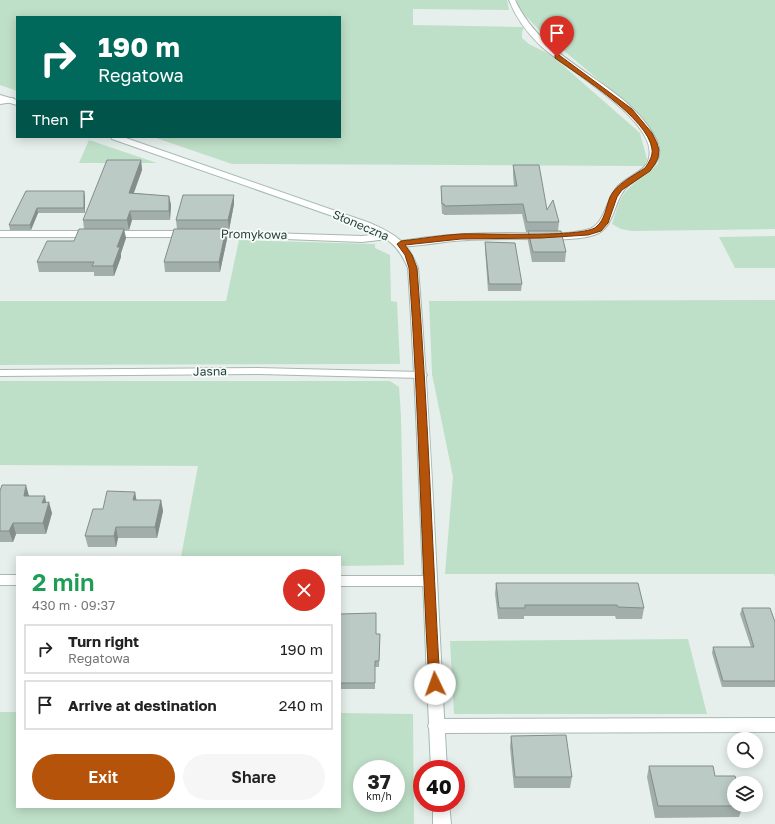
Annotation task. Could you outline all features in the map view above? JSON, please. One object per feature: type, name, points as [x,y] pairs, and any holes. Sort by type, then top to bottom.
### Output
[{"type":"street","points":[[401,244],[461,236],[567,235],[593,232],[605,222],[614,196],[620,189],[647,170],[654,158],[655,150],[650,134],[630,111],[557,57],[536,38],[524,23],[512,0]]},
{"type":"street","points":[[0,97],[13,102]]},
{"type":"street","points":[[0,102],[13,102]]},
{"type":"street","name":"Słoneczna","points":[[118,138],[351,219],[388,236],[401,244],[409,255],[413,268],[421,375],[429,581],[438,760]]},
{"type":"street","name":"Promykowa","points":[[0,234],[198,234],[362,239],[388,236]]},
{"type":"street","name":"Jasna","points":[[0,373],[258,371],[421,375]]},
{"type":"street","points":[[0,580],[16,580]]},
{"type":"street","points":[[341,581],[429,581]]},
{"type":"street","points":[[436,726],[775,725]]},
{"type":"street","points":[[441,812],[442,824]]},
{"type":"green space","points":[[0,0],[507,0],[509,10],[413,9],[413,25],[524,27],[522,38],[529,44],[551,55],[640,133],[647,159],[644,166],[232,164],[156,138],[341,138],[341,16],[16,16],[16,91],[0,85]]},
{"type":"green space","points":[[517,0],[775,0],[775,229],[632,231],[621,229],[612,224],[618,205],[625,192],[658,164],[660,145],[635,110],[540,31],[520,10],[516,2]]},
{"type":"green space","points":[[89,140],[157,163],[79,163]]},
{"type":"green space","points":[[775,236],[775,268],[735,268],[719,237]]},
{"type":"green space","points":[[239,240],[375,244],[375,248],[390,255],[391,301],[397,302],[400,364],[0,365],[0,301],[226,301]]},
{"type":"green space","points":[[775,300],[775,577],[774,574],[445,574],[453,477],[432,374],[429,301]]},
{"type":"green space","points":[[0,381],[390,381],[399,387],[404,565],[341,566],[341,556],[181,556],[198,466],[0,465]]},
{"type":"green space","points":[[688,639],[707,714],[454,714],[450,641]]},
{"type":"green space","points":[[0,712],[16,712],[16,808],[341,808],[341,713],[413,714],[414,824],[0,824]]},
{"type":"building","points":[[107,160],[141,160],[129,193],[169,196],[169,211],[130,211],[127,220],[83,220]]},
{"type":"building","points":[[513,165],[539,165],[547,210],[553,200],[559,222],[527,222],[523,204],[445,206],[442,204],[441,186],[517,186]]},
{"type":"building","points":[[26,191],[84,191],[84,208],[37,208],[30,225],[9,225]]},
{"type":"building","points":[[183,195],[234,195],[228,220],[176,220]]},
{"type":"building","points":[[79,229],[124,229],[117,247],[120,247],[113,266],[92,266],[94,262],[37,262],[47,241],[74,241]]},
{"type":"building","points":[[174,229],[226,229],[219,262],[164,262]]},
{"type":"building","points":[[528,231],[561,231],[566,252],[533,252]]},
{"type":"building","points":[[485,242],[515,243],[522,284],[489,284]]},
{"type":"building","points":[[2,485],[26,485],[24,496],[45,496],[42,503],[49,502],[43,523],[13,523],[9,531],[0,531],[0,491]]},
{"type":"building","points":[[107,491],[135,492],[133,500],[161,500],[155,527],[116,527],[114,536],[85,536],[93,509],[103,509]]},
{"type":"building","points":[[496,583],[638,583],[644,608],[618,607],[617,605],[525,605],[525,608],[499,608]]},
{"type":"building","points":[[742,608],[770,608],[775,622],[775,681],[723,681],[713,647],[754,647]]},
{"type":"building","points":[[376,613],[376,634],[380,634],[379,661],[375,661],[375,683],[341,683],[341,614]]},
{"type":"building","points":[[566,735],[572,777],[515,777],[511,736]]},
{"type":"building","points":[[649,766],[713,766],[715,776],[727,776],[727,806],[658,806]]},
{"type":"route","points":[[435,684],[429,581],[421,375],[413,268],[409,255],[401,244],[461,236],[541,236],[588,233],[598,229],[605,222],[614,196],[637,175],[647,170],[651,164],[654,158],[654,143],[650,134],[630,111],[557,57]]}]
